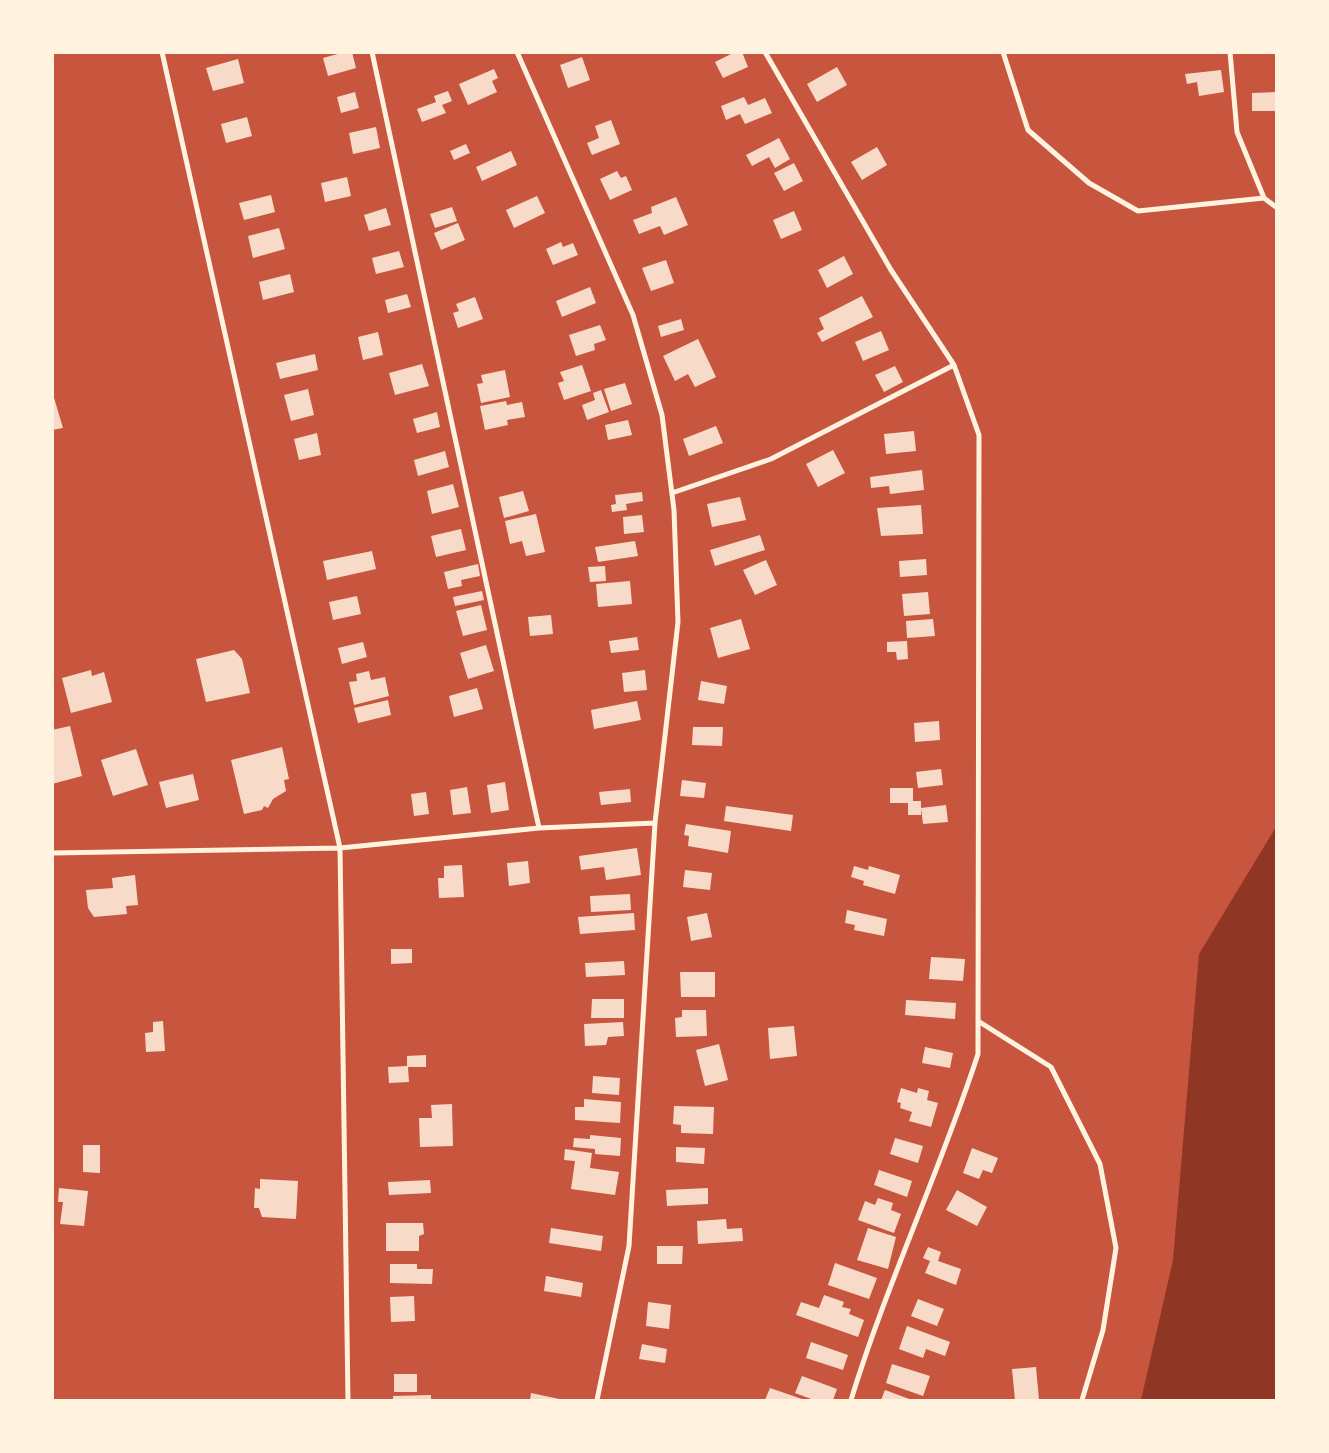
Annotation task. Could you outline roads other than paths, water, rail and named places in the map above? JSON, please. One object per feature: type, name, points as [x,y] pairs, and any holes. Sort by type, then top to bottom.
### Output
[{"type":"street","points":[[162,52],[340,848],[348,1400]]},
{"type":"street","points":[[372,52],[539,828]]},
{"type":"street","points":[[516,52],[633,315],[662,415],[672,493],[678,622],[655,823],[629,1246],[597,1400]]},
{"type":"street","points":[[765,52],[891,270],[954,365],[979,435],[978,1054],[955,1124],[911,1232],[851,1400]]},
{"type":"street","points":[[1003,52],[1028,130],[1089,183],[1138,211],[1264,198]]},
{"type":"street","points":[[1230,52],[1238,132],[1264,198],[1276,207]]},
{"type":"street","points":[[672,493],[772,459],[954,365]]},
{"type":"street","points":[[52,853],[340,848],[539,828],[655,823]]},
{"type":"street","points":[[978,1021],[1051,1067],[1100,1164],[1116,1248],[1103,1330],[1082,1400]]}]
